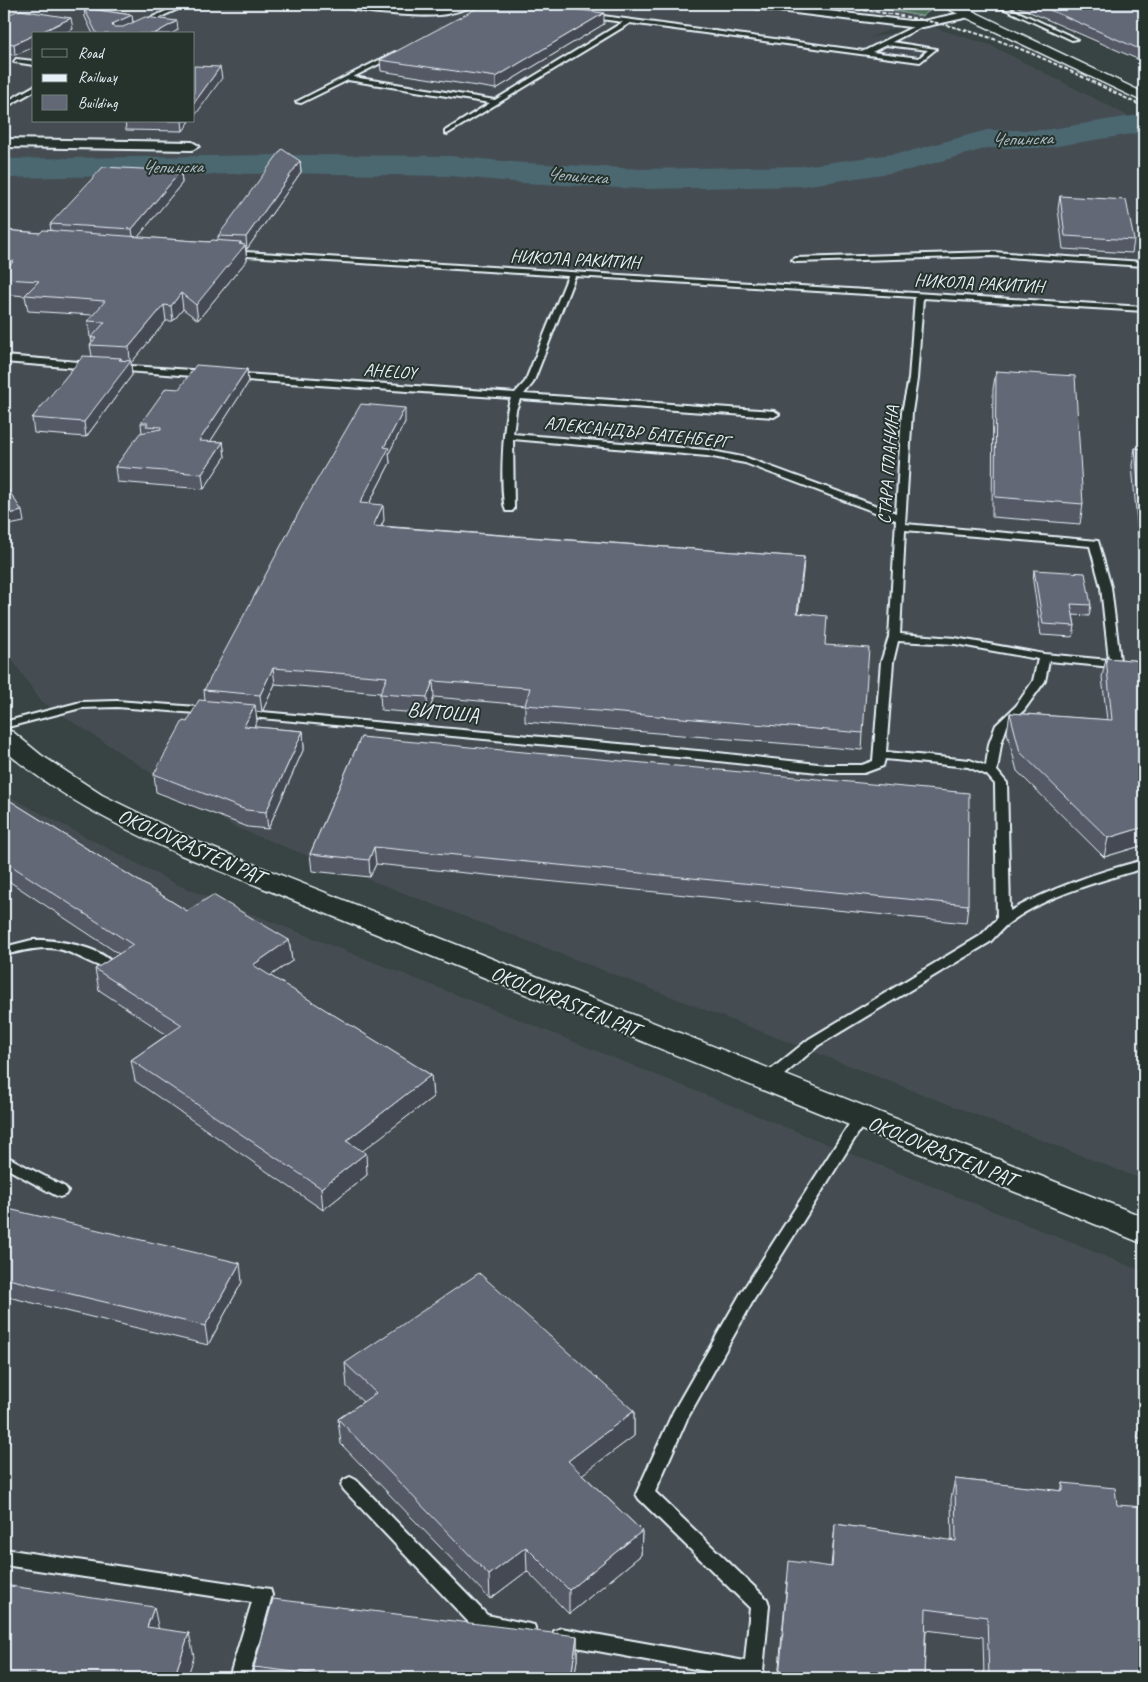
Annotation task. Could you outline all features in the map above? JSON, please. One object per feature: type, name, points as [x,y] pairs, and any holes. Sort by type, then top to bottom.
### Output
[{"type":"street","points":[[345,4],[404,11],[437,12],[449,11],[469,4]]},
{"type":"street","points":[[746,4],[910,24],[923,24],[970,14]]},
{"type":"street","points":[[948,4],[1144,98]]},
{"type":"street","points":[[4,143],[192,146]]},
{"type":"street","name":"OKOLOVRASTEN PAT","points":[[4,737],[28,760],[90,799],[164,838],[276,885],[1144,1232]]},
{"type":"lane","points":[[122,32],[186,4]]},
{"type":"lane","points":[[997,4],[1074,39]]},
{"type":"lane","points":[[581,16],[920,60],[933,50],[885,43]]},
{"type":"lane","points":[[447,132],[628,22]]},
{"type":"lane","points":[[865,53],[923,24]]},
{"type":"lane","points":[[299,102],[405,48]]},
{"type":"lane","points":[[16,60],[32,63]]},
{"type":"lane","points":[[346,78],[496,102]]},
{"type":"lane","points":[[4,106],[32,89]]},
{"type":"lane","name":"НИКОЛА РАКИТИН","points":[[218,252],[1144,309]]},
{"type":"lane","points":[[796,260],[992,254],[1144,264]]},
{"type":"lane","points":[[509,509],[508,436],[511,410],[514,400],[529,383],[572,275]]},
{"type":"lane","name":"СТАРА ПЛАНИНА","points":[[879,759],[887,662],[894,637],[907,412],[913,378],[919,296]]},
{"type":"lane","points":[[4,359],[99,367]]},
{"type":"lane","name":"AHELOY","points":[[109,368],[774,414]]},
{"type":"lane","name":"АЛЕКСАНДЪР БАТЕНБЕРГ","points":[[508,436],[707,453],[748,462],[902,523],[1094,543],[1106,587],[1115,664]]},
{"type":"lane","points":[[894,637],[955,641],[1044,657],[1144,667]]},
{"type":"lane","points":[[1004,920],[1003,798],[1001,784],[991,772],[995,744],[1002,726],[1020,708],[1039,681],[1044,657]]},
{"type":"lane","name":"ВИТОША","points":[[4,725],[81,705],[118,704],[708,756],[827,769],[864,769],[879,759],[970,764],[991,772]]},
{"type":"lane","points":[[767,1081],[814,1042],[984,938],[1004,920],[1040,900],[1078,884],[1144,864]]},
{"type":"lane","points":[[4,951],[19,946],[51,943],[85,952],[107,965]]},
{"type":"lane","points":[[350,1486],[482,1623],[753,1671],[760,1605],[645,1494],[678,1417],[747,1297],[860,1118]]},
{"type":"lane","points":[[4,1160],[60,1191]]},
{"type":"lane","points":[[4,1557],[263,1595],[239,1678]]},
{"type":"shaded area","points":[[4,4],[852,4],[922,16],[869,38],[929,26],[990,45],[1144,124],[1144,1180],[234,827],[41,701],[4,648]]},
{"type":"shaded area","points":[[4,794],[178,885],[500,1012],[1144,1272],[1144,1678],[4,1678]]},
{"type":"green space","points":[[852,4],[926,4],[934,8],[922,16]]},
{"type":"building","points":[[485,4],[531,4],[604,13],[496,77],[380,60]]},
{"type":"building","points":[[1036,4],[1144,4],[1144,51]]},
{"type":"building","points":[[84,8],[132,15],[112,24],[113,27],[123,27],[145,17],[177,21],[158,32],[96,32]]},
{"type":"building","points":[[20,10],[71,18],[41,32],[32,32],[32,36],[14,44],[4,43],[4,16]]},
{"type":"building","points":[[195,66],[220,67],[195,102]]},
{"type":"building","points":[[282,149],[300,161],[246,237],[218,236]]},
{"type":"building","points":[[103,167],[181,171],[132,229],[50,224]]},
{"type":"building","points":[[1060,196],[1126,200],[1134,240],[1065,236]]},
{"type":"building","points":[[4,230],[40,233],[43,230],[210,242],[212,240],[241,242],[239,244],[245,245],[196,305],[181,293],[171,306],[164,305],[129,347],[90,345],[96,338],[91,338],[105,322],[88,321],[105,301],[25,295],[39,281],[4,279],[4,271],[14,261],[4,261]]},
{"type":"building","points":[[83,356],[121,358],[119,360],[131,361],[84,422],[32,418]]},
{"type":"building","points":[[196,365],[247,369],[199,441],[223,442],[202,474],[115,467],[140,433],[161,429],[161,427],[146,426],[148,423],[141,423],[166,388],[179,389]]},
{"type":"building","points":[[996,371],[1075,376],[1083,504],[995,497]]},
{"type":"building","points":[[361,404],[405,408],[384,447],[389,448],[360,503],[383,505],[373,526],[804,557],[797,613],[827,616],[825,645],[869,648],[863,733],[525,705],[530,688],[433,681],[427,697],[380,694],[387,677],[273,668],[260,695],[204,690],[306,499]]},
{"type":"building","points":[[1135,448],[1144,449],[1144,551]]},
{"type":"building","points":[[4,483],[22,511],[4,515]]},
{"type":"building","points":[[1034,570],[1085,573],[1091,605],[1071,604],[1075,626],[1043,624]]},
{"type":"building","points":[[1106,658],[1144,661],[1144,827],[1108,838],[1020,752],[1010,713],[1112,720]]},
{"type":"building","points":[[199,700],[255,705],[244,726],[303,731],[266,812],[246,810],[154,774],[183,721],[187,722]]},
{"type":"building","points":[[361,737],[969,793],[968,905],[374,847],[369,860],[310,854]]},
{"type":"building","points":[[4,797],[187,911],[213,895],[289,940],[253,965],[431,1075],[346,1141],[366,1153],[321,1188],[131,1060],[182,1025],[95,969],[133,945],[4,861]]},
{"type":"building","points":[[4,1208],[240,1263],[205,1326],[4,1278]]},
{"type":"building","points":[[479,1273],[634,1411],[568,1461],[642,1531],[569,1590],[526,1547],[489,1575],[338,1419],[376,1393],[345,1363]]},
{"type":"building","points":[[955,1479],[1063,1491],[1063,1483],[1115,1488],[1117,1505],[1144,1507],[1144,1678],[989,1678],[987,1617],[926,1609],[924,1678],[779,1678],[789,1561],[832,1567],[835,1524],[956,1541]]},
{"type":"building","points":[[4,1585],[154,1607],[147,1627],[189,1633],[174,1678],[4,1678]]},
{"type":"building","points":[[273,1599],[577,1636],[571,1678],[344,1678],[254,1667]]},
{"type":"waterway","name":"Чепинска","points":[[4,169],[283,164],[450,166],[524,173],[642,179],[803,176],[909,161],[987,139],[1045,139],[1144,123]]},
{"type":"railway","points":[[437,4],[442,5]]},
{"type":"railway","points":[[816,4],[883,13],[970,31],[1050,61],[1144,107]]}]
